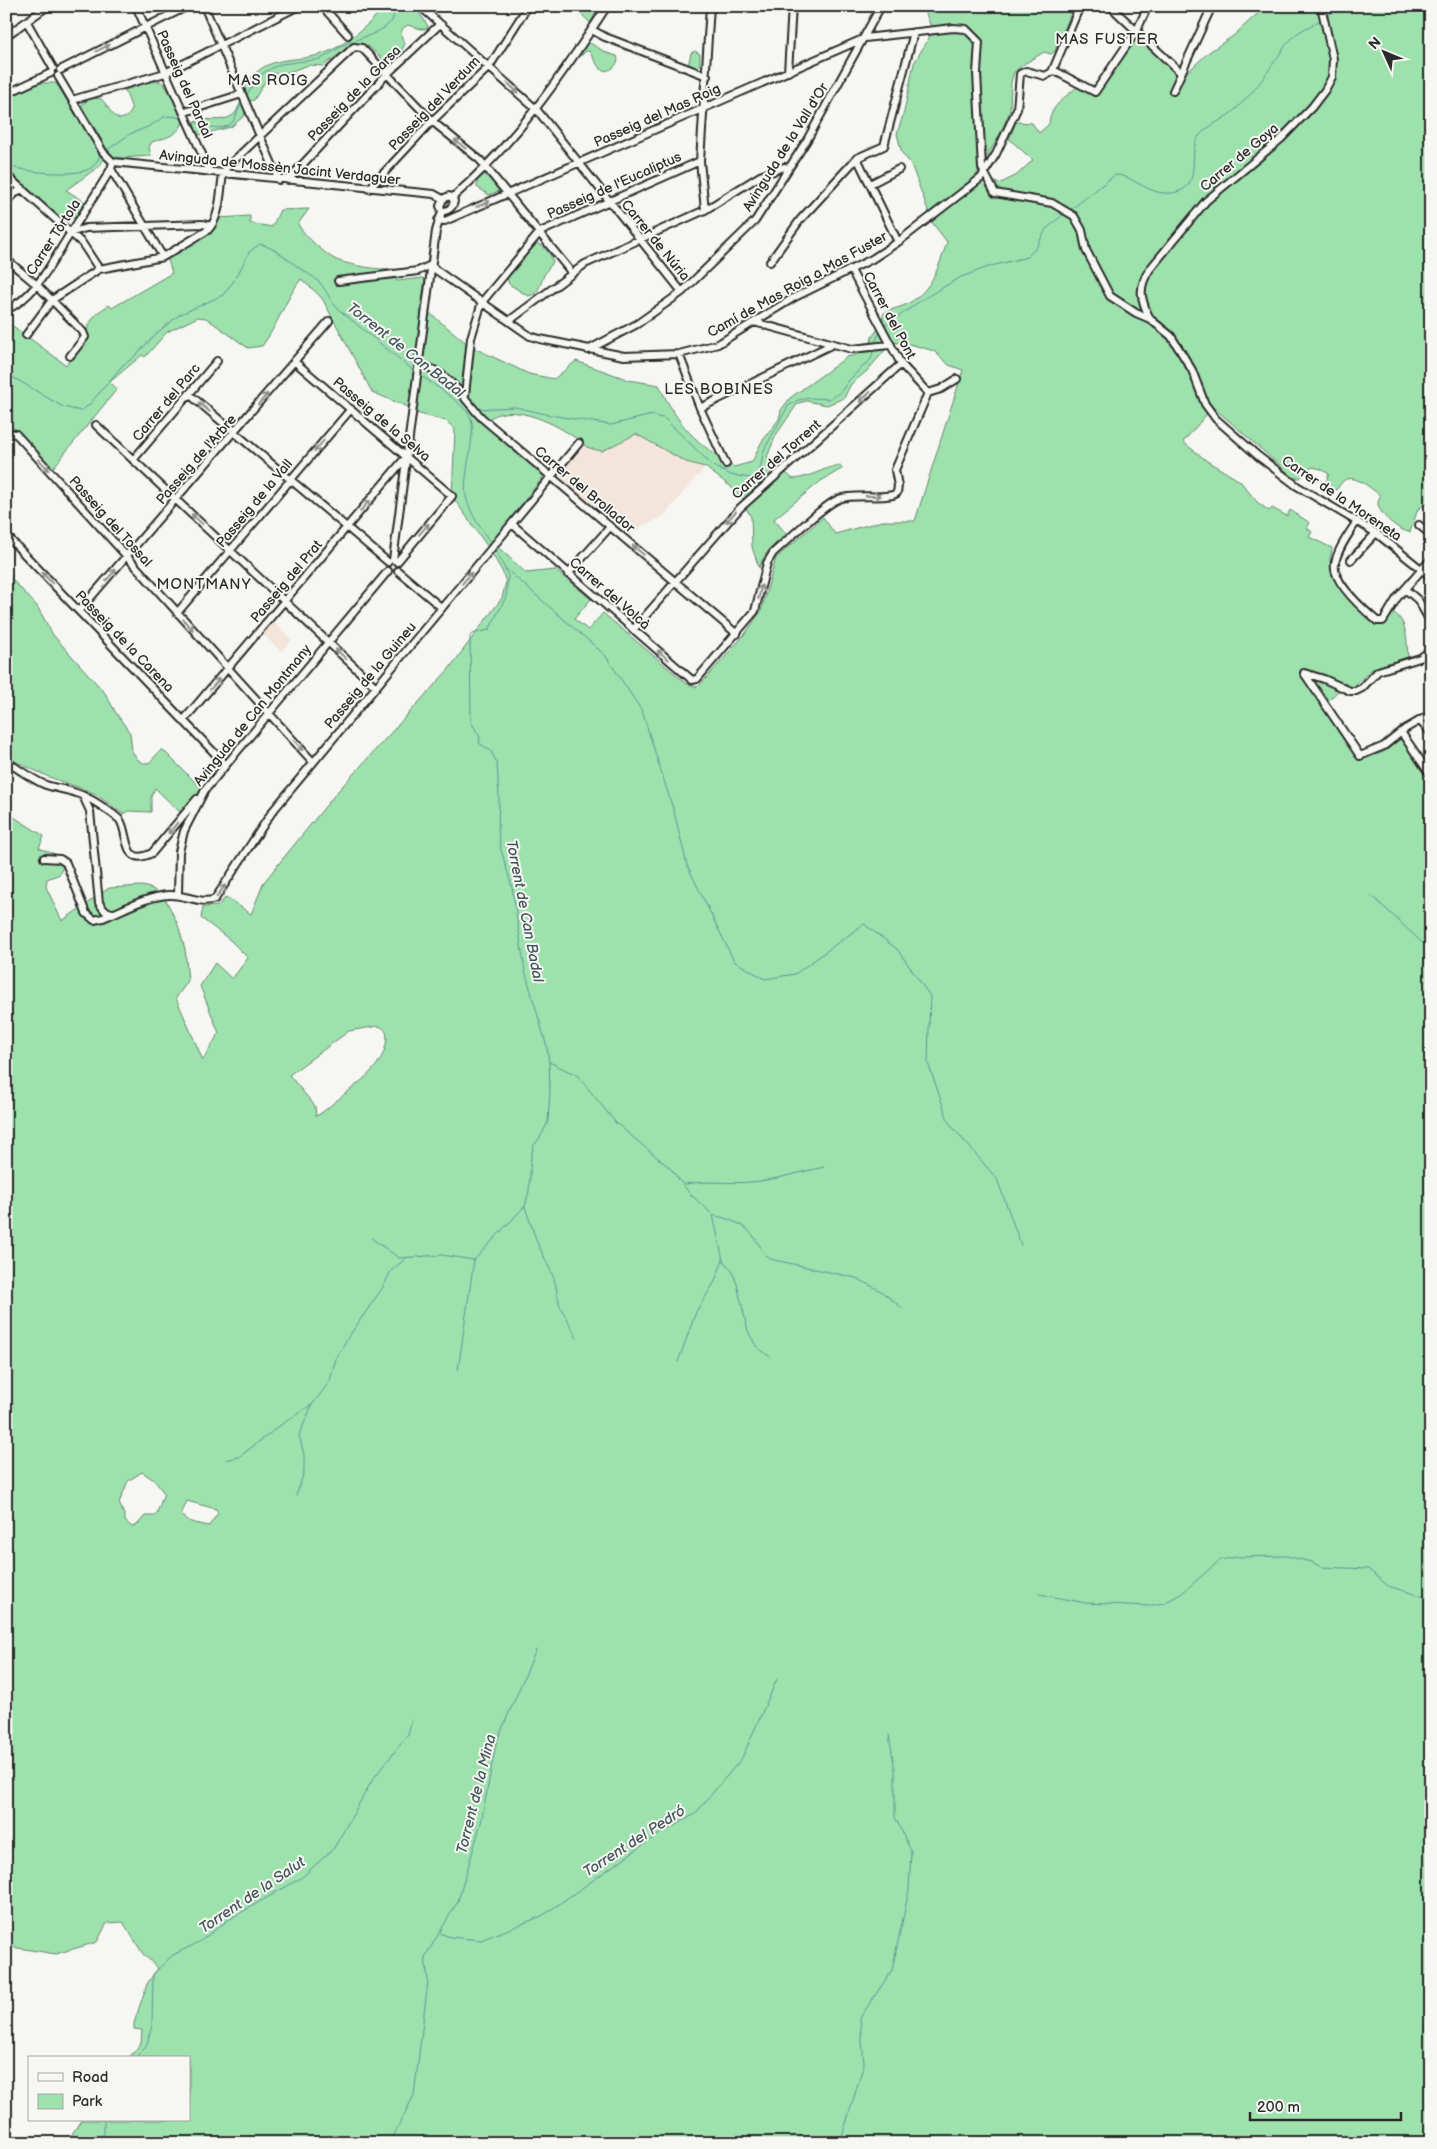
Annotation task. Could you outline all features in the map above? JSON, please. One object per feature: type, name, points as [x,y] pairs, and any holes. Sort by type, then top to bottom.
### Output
[{"type":"street","points":[[6,36],[48,6]]},
{"type":"street","name":"Passeig del Pardal","points":[[136,6],[185,112],[210,172]]},
{"type":"street","points":[[6,94],[56,72],[188,6]]},
{"type":"street","points":[[204,6],[279,180]]},
{"type":"street","points":[[72,100],[166,72],[299,6]]},
{"type":"street","points":[[322,6],[348,35]]},
{"type":"street","name":"Carrer de Núria","points":[[420,6],[537,110],[682,292]]},
{"type":"street","name":"Passeig del Verdum","points":[[369,189],[432,121],[489,67],[528,6]]},
{"type":"street","points":[[452,198],[486,168],[537,110],[607,6]]},
{"type":"street","points":[[705,210],[700,161],[702,109],[707,76],[710,6]]},
{"type":"street","points":[[788,72],[792,6]]},
{"type":"street","name":"Avinguda de la Vall d'Or","points":[[588,350],[637,324],[682,292],[755,221],[789,168],[865,38],[881,6]]},
{"type":"street","points":[[1080,6],[1053,70],[1095,92],[1137,30],[1148,6]]},
{"type":"street","points":[[1110,6],[1180,72]]},
{"type":"street","points":[[1173,91],[1180,72],[1212,6]]},
{"type":"street","name":"Carrer de Goya","points":[[1150,319],[1141,291],[1143,278],[1206,201],[1281,139],[1312,107],[1325,90],[1332,77],[1333,59],[1320,6]]},
{"type":"street","points":[[27,22],[163,257]]},
{"type":"street","name":"Passeig de la Garsa","points":[[288,180],[387,74],[440,24]]},
{"type":"street","name":"Passeig del Mas Roig","points":[[438,220],[444,221],[579,164],[865,38],[953,28],[966,29],[979,42],[977,73],[978,114],[984,174]]},
{"type":"street","points":[[592,30],[605,37],[707,76]]},
{"type":"street","points":[[770,262],[800,220],[857,158],[884,146],[914,32]]},
{"type":"street","points":[[26,335],[52,300],[99,269],[163,257],[212,226],[223,174],[231,163],[354,47],[362,48],[432,121],[486,168],[572,273]]},
{"type":"street","name":"Camí de Mas Roig a Mas Fuster","points":[[431,265],[530,336],[588,350],[624,356],[679,354],[718,344],[794,297],[851,270],[898,242],[982,178],[996,154],[1017,109],[1020,74],[1026,71],[1045,76],[1053,70]]},
{"type":"street","points":[[185,112],[242,94]]},
{"type":"street","points":[[857,158],[898,242]]},
{"type":"street","name":"Passeig de l'Eucaliptus","points":[[482,302],[540,232],[700,161]]},
{"type":"street","name":"Avinguda de Mossèn Jacint Verdaguer","points":[[112,166],[210,172],[434,194],[443,199]]},
{"type":"street","name":"Carrer Tòrtola","points":[[6,310],[15,306],[37,285],[112,166]]},
{"type":"street","points":[[509,321],[585,264],[639,238],[705,210],[760,176],[784,167],[789,168]]},
{"type":"street","points":[[870,184],[899,169]]},
{"type":"street","name":"Carrer de la Moreneta","points":[[984,174],[995,193],[1052,203],[1074,216],[1082,230],[1086,250],[1110,296],[1136,313],[1150,319],[1175,341],[1192,370],[1205,404],[1216,419],[1258,456],[1297,486],[1376,533],[1431,577]]},
{"type":"street","points":[[6,175],[82,242],[99,269]]},
{"type":"street","points":[[6,201],[22,188]]},
{"type":"street","points":[[398,571],[392,573],[386,567],[393,561],[431,265],[438,220],[442,211],[440,206],[443,199],[449,196],[452,198]]},
{"type":"street","points":[[442,211],[452,207],[454,201],[452,198]]},
{"type":"street","points":[[452,207],[458,215]]},
{"type":"street","points":[[70,233],[86,228],[203,224],[212,226]]},
{"type":"street","points":[[6,259],[37,285],[84,332],[85,336],[70,356]]},
{"type":"street","points":[[338,281],[418,271],[431,265]]},
{"type":"street","name":"Carrer del Pont","points":[[851,270],[889,345],[901,364],[928,393]]},
{"type":"street","points":[[465,395],[471,338],[482,302]]},
{"type":"street","name":"Passeig de l'Arbre","points":[[79,611],[177,500],[329,321]]},
{"type":"street","points":[[754,322],[852,349],[889,345]]},
{"type":"street","points":[[700,408],[833,344]]},
{"type":"street","points":[[679,354],[700,408],[726,464]]},
{"type":"street","name":"Carrer del Parc","points":[[134,460],[217,361]]},
{"type":"street","name":"Passeig de la Selva","points":[[295,362],[452,496],[393,561]]},
{"type":"street","name":"Carrer del Brollador","points":[[419,364],[443,376],[465,395],[482,418],[676,581],[736,634]]},
{"type":"street","name":"Carrer del Torrent","points":[[633,630],[740,508],[901,364]]},
{"type":"street","points":[[736,634],[755,611],[765,568],[773,552],[827,506],[839,499],[856,496],[890,496],[897,493],[898,486],[895,470],[928,393],[941,389],[957,379]]},
{"type":"street","points":[[189,394],[290,480],[399,565],[398,571]]},
{"type":"street","name":"Passeig de la Vall","points":[[177,613],[351,409]]},
{"type":"street","points":[[96,425],[376,688]]},
{"type":"street","name":"Passeig del Tossal","points":[[8,434],[16,434],[314,762]]},
{"type":"street","name":"Passeig de la Guineu","points":[[178,894],[208,902],[215,900],[272,812],[579,444]]},
{"type":"street","name":"Passeig del Prat","points":[[183,721],[407,456]]},
{"type":"street","points":[[1357,521],[1338,552],[1334,565],[1343,586],[1357,603],[1378,621],[1383,621],[1405,589],[1431,559]]},
{"type":"street","name":"Carrer del Volcà","points":[[512,524],[692,680],[697,679],[736,634]]},
{"type":"street","points":[[1419,525],[1431,535]]},
{"type":"street","points":[[568,574],[610,527]]},
{"type":"street","points":[[1351,560],[1376,533]]},
{"type":"street","name":"Passeig de la Carena","points":[[6,535],[226,765]]},
{"type":"street","name":"Avinguda de Can Montmany","points":[[178,894],[179,852],[184,831],[204,790],[388,571]]},
{"type":"street","points":[[398,571],[442,608]]},
{"type":"street","points":[[1405,589],[1418,600],[1431,623]]},
{"type":"street","points":[[1431,650],[1420,658],[1378,671],[1362,688],[1356,691],[1350,691],[1324,679],[1304,673],[1360,756],[1380,748],[1418,720],[1431,714]]},
{"type":"street","points":[[1418,720],[1431,733]]},
{"type":"street","points":[[1401,732],[1431,776]]},
{"type":"street","points":[[6,761],[46,785],[84,796],[118,818],[122,823],[129,849],[133,854],[144,856],[152,853],[204,790]]},
{"type":"street","points":[[84,796],[90,811],[99,903],[105,911],[114,914]]},
{"type":"street","points":[[44,858],[60,859],[66,864],[86,913],[91,918],[98,919],[161,896],[178,894]]},
{"type":"shaded area","points":[[636,434],[686,462],[705,467],[663,517],[624,534],[561,480],[561,471],[583,444],[602,451]]},
{"type":"shaded area","points":[[272,620],[292,640],[281,652],[262,633]]},
{"type":"green space","points":[[384,6],[415,6],[428,26],[427,29],[420,29],[408,25],[403,29],[402,36],[405,44],[396,60],[385,61],[368,46],[352,45],[323,66],[309,65],[279,75],[273,73],[269,75],[254,100],[251,101],[246,97],[245,85],[263,68],[272,63],[314,56],[332,50],[357,33]]},
{"type":"green space","points":[[574,6],[600,6],[590,23]]},
{"type":"green space","points":[[923,6],[1074,6],[1055,51],[1051,54],[1044,52],[1014,72],[1011,82],[1010,111],[1000,134],[974,179],[929,213],[911,164],[902,153],[897,134],[904,112],[914,63],[929,38],[931,27]]},
{"type":"green space","points":[[1266,6],[1431,6],[1431,501],[1418,509],[1410,532],[1401,529],[1385,517],[1378,503],[1380,495],[1367,485],[1356,480],[1346,479],[1331,493],[1323,489],[1329,474],[1321,469],[1312,467],[1300,478],[1294,478],[1213,407],[1183,442],[1207,461],[1240,481],[1257,502],[1269,511],[1272,508],[1287,516],[1290,510],[1310,523],[1307,528],[1312,532],[1309,537],[1332,548],[1330,560],[1332,569],[1341,588],[1356,607],[1381,624],[1387,621],[1394,613],[1399,617],[1406,634],[1408,659],[1372,669],[1353,687],[1343,686],[1324,705],[1359,760],[1384,752],[1401,738],[1431,780],[1431,2143],[67,2142],[80,2122],[190,2122],[190,2056],[131,2056],[141,2043],[142,2030],[134,2029],[134,2023],[147,1984],[158,1968],[143,1954],[123,1922],[107,1923],[97,1942],[56,1954],[12,1947],[6,1934],[6,812],[44,836],[39,848],[59,856],[63,866],[60,874],[47,879],[46,887],[62,921],[109,888],[142,886],[153,889],[167,902],[178,925],[185,949],[188,981],[176,998],[203,1060],[219,1033],[200,986],[215,963],[232,979],[248,958],[230,940],[201,918],[203,907],[218,906],[226,897],[251,914],[264,882],[337,792],[449,669],[502,598],[506,582],[490,550],[452,496],[455,429],[446,421],[412,412],[408,407],[372,392],[323,300],[301,279],[262,346],[248,348],[206,318],[198,317],[167,332],[145,357],[142,355],[110,382],[117,389],[52,469],[15,430],[9,429],[6,432],[6,321],[66,365],[85,337],[89,324],[97,313],[109,305],[112,308],[172,273],[167,257],[205,236],[219,218],[250,216],[250,223],[272,227],[280,210],[309,209],[298,224],[316,245],[334,259],[345,263],[373,268],[394,269],[397,281],[423,278],[425,280],[421,306],[470,346],[529,374],[554,379],[576,361],[629,380],[659,385],[673,412],[689,432],[709,450],[734,467],[752,462],[761,443],[779,419],[781,410],[790,398],[847,357],[869,351],[872,337],[880,326],[884,313],[909,303],[924,291],[934,277],[947,242],[931,221],[978,185],[986,176],[999,184],[1017,175],[1033,160],[1009,139],[1016,122],[1032,123],[1039,133],[1049,124],[1052,113],[1058,103],[1077,87],[1095,96],[1137,37],[1181,78],[1209,52],[1233,36]],"holes":[[[892,342],[934,351],[949,365],[963,370],[915,521],[882,521],[835,534],[823,517],[776,558],[761,611],[745,634],[698,687],[687,684],[603,613],[588,630],[574,619],[591,599],[555,570],[526,573],[499,548],[494,539],[544,476],[484,424],[493,416],[504,413],[516,413],[542,419],[576,438],[587,447],[602,451],[636,434],[686,462],[705,467],[730,486],[743,499],[779,467],[767,457],[776,435],[798,403],[807,401],[827,405],[844,398],[851,384],[867,371]],[[378,1026],[383,1028],[387,1038],[379,1061],[362,1080],[316,1116],[315,1106],[289,1075],[349,1031]],[[142,1472],[154,1480],[164,1493],[157,1513],[154,1516],[145,1516],[137,1525],[132,1527],[125,1521],[119,1503],[128,1481]],[[187,1501],[216,1509],[218,1513],[209,1526],[191,1522],[181,1515]]]},
{"type":"green space","points":[[590,43],[607,53],[617,56],[616,65],[610,70],[602,70],[589,51],[586,51],[581,56],[586,44]]},
{"type":"green space","points":[[695,51],[700,54],[700,65],[695,70],[688,66],[691,53]]},
{"type":"green space","points":[[6,77],[16,94],[37,83],[56,83],[103,159],[101,165],[66,190],[85,202],[75,218],[59,217],[9,171],[6,171]]},
{"type":"green space","points":[[160,81],[167,88],[175,102],[181,116],[182,125],[173,135],[152,142],[149,147],[151,156],[121,158],[111,156],[81,105],[90,99],[100,98],[116,117],[122,119],[129,115],[132,109],[125,90],[148,82]]},
{"type":"green space","points":[[242,101],[246,108],[244,116],[231,127],[199,135],[195,133],[193,122],[228,118],[235,113]]},
{"type":"green space","points":[[486,173],[499,191],[489,195],[477,187],[477,181]]},
{"type":"green space","points":[[537,243],[549,252],[553,262],[545,273],[535,294],[528,296],[509,284],[507,278]]},
{"type":"green space","points":[[840,465],[843,468],[821,481],[774,519],[787,535],[770,549],[759,568],[752,547],[751,517],[746,508],[786,473],[793,479]]},
{"type":"green space","points":[[6,573],[37,606],[53,635],[105,693],[130,733],[132,751],[137,759],[143,763],[149,763],[162,749],[202,789],[183,815],[155,788],[151,797],[151,812],[128,811],[123,814],[94,793],[49,777],[6,757]]},
{"type":"waterway","points":[[246,96],[260,75],[270,69],[281,64],[321,59],[347,43],[384,28],[392,21],[396,6]]},
{"type":"waterway","points":[[1325,17],[1342,6]]},
{"type":"waterway","points":[[1069,211],[1115,175],[1129,178],[1161,193],[1180,191],[1186,187],[1192,175],[1195,146],[1200,135],[1231,113],[1245,100],[1263,79],[1293,37],[1322,19]]},
{"type":"waterway","points":[[189,120],[206,126],[225,127],[234,120],[242,102]]},
{"type":"waterway","points":[[107,150],[130,134],[150,126],[164,117],[183,118]]},
{"type":"waterway","points":[[6,165],[35,171],[72,173],[91,168],[102,154]]},
{"type":"waterway","points":[[884,327],[923,299],[961,277],[991,266],[1027,257],[1036,248],[1046,229],[1064,214]]},
{"type":"waterway","name":"Torrent de Can Badal","points":[[6,373],[63,407],[81,411],[89,405],[122,366],[179,315],[223,295],[236,278],[249,252],[260,244],[278,252],[311,275],[322,286],[338,309],[414,371]]},
{"type":"waterway","points":[[874,344],[881,330]]},
{"type":"waterway","points":[[477,409],[515,407],[611,425],[652,415],[665,419],[713,466],[731,475],[751,478],[755,477],[760,469],[764,450],[788,406],[798,400],[811,398],[829,399],[840,393],[849,380],[871,359],[874,348]]},
{"type":"waterway","name":"Torrent de Can Badal","points":[[420,375],[455,400],[470,416],[472,432],[465,487],[466,496],[473,515],[491,544]]},
{"type":"waterway","name":"Torrent de Can Badal","points":[[458,1370],[474,1260],[525,1206],[529,1191],[531,1156],[534,1145],[548,1122],[550,1091],[547,1047],[525,971],[512,887],[501,850],[498,830],[497,763],[491,751],[479,743],[480,737],[471,722],[470,636],[489,630],[506,597],[508,575],[495,549]]},
{"type":"waterway","points":[[506,569],[605,655],[642,711],[674,812],[687,865],[734,961],[765,979],[795,974],[864,924],[897,949],[930,996],[928,1063],[949,1123],[997,1179],[1021,1245]]},
{"type":"waterway","points":[[1371,895],[1431,951]]},
{"type":"waterway","points":[[549,1062],[577,1075],[616,1123],[671,1169],[690,1194],[713,1215],[723,1260],[732,1271],[737,1284],[748,1331],[756,1346],[770,1357]]},
{"type":"waterway","points":[[685,1184],[760,1181],[824,1167]]},
{"type":"waterway","points":[[525,1207],[537,1242],[554,1278],[560,1306],[577,1338]]},
{"type":"waterway","points":[[713,1215],[731,1220],[743,1226],[752,1234],[770,1259],[856,1278],[881,1291],[902,1308]]},
{"type":"waterway","points":[[371,1238],[399,1258],[442,1255],[474,1260]]},
{"type":"waterway","points":[[296,1496],[304,1472],[304,1455],[299,1435],[312,1405],[330,1381],[336,1358],[347,1339],[383,1287],[391,1271],[406,1258]]},
{"type":"waterway","points":[[678,1362],[696,1312],[714,1283],[723,1260]]},
{"type":"waterway","points":[[226,1460],[239,1457],[282,1424],[311,1405]]},
{"type":"waterway","points":[[1039,1594],[1086,1603],[1147,1606],[1164,1603],[1181,1594],[1220,1560],[1237,1557],[1286,1556],[1312,1562],[1321,1567],[1368,1569],[1388,1586],[1431,1599]]},
{"type":"waterway","name":"Torrent de la Mina","points":[[390,2143],[414,2095],[428,1981],[425,1957],[458,1901],[481,1823],[496,1743],[536,1650]]},
{"type":"waterway","name":"Torrent del Pedró","points":[[440,1933],[450,1937],[481,1940],[542,1916],[653,1838],[695,1814],[742,1758],[777,1679]]},
{"type":"waterway","name":"Torrent de la Salut","points":[[137,2056],[146,2047],[152,2025],[153,1974],[173,1955],[199,1942],[228,1920],[301,1878],[334,1848],[373,1779],[408,1735],[412,1720]]},
{"type":"waterway","points":[[840,2143],[864,2064],[860,2018],[892,1970],[909,1890],[911,1851],[895,1817],[895,1770],[889,1735]]},
{"type":"waterway","name":"Torrent de la Salut","points":[[104,2122],[104,2143]]},
{"type":"district","name":"MAS FUSTER","points":[[1107,39]]},
{"type":"district","name":"MAS ROIG","points":[[268,80]]},
{"type":"district","name":"LES BOBINES","points":[[719,389]]},
{"type":"district","name":"MONTMANY","points":[[204,584]]}]
